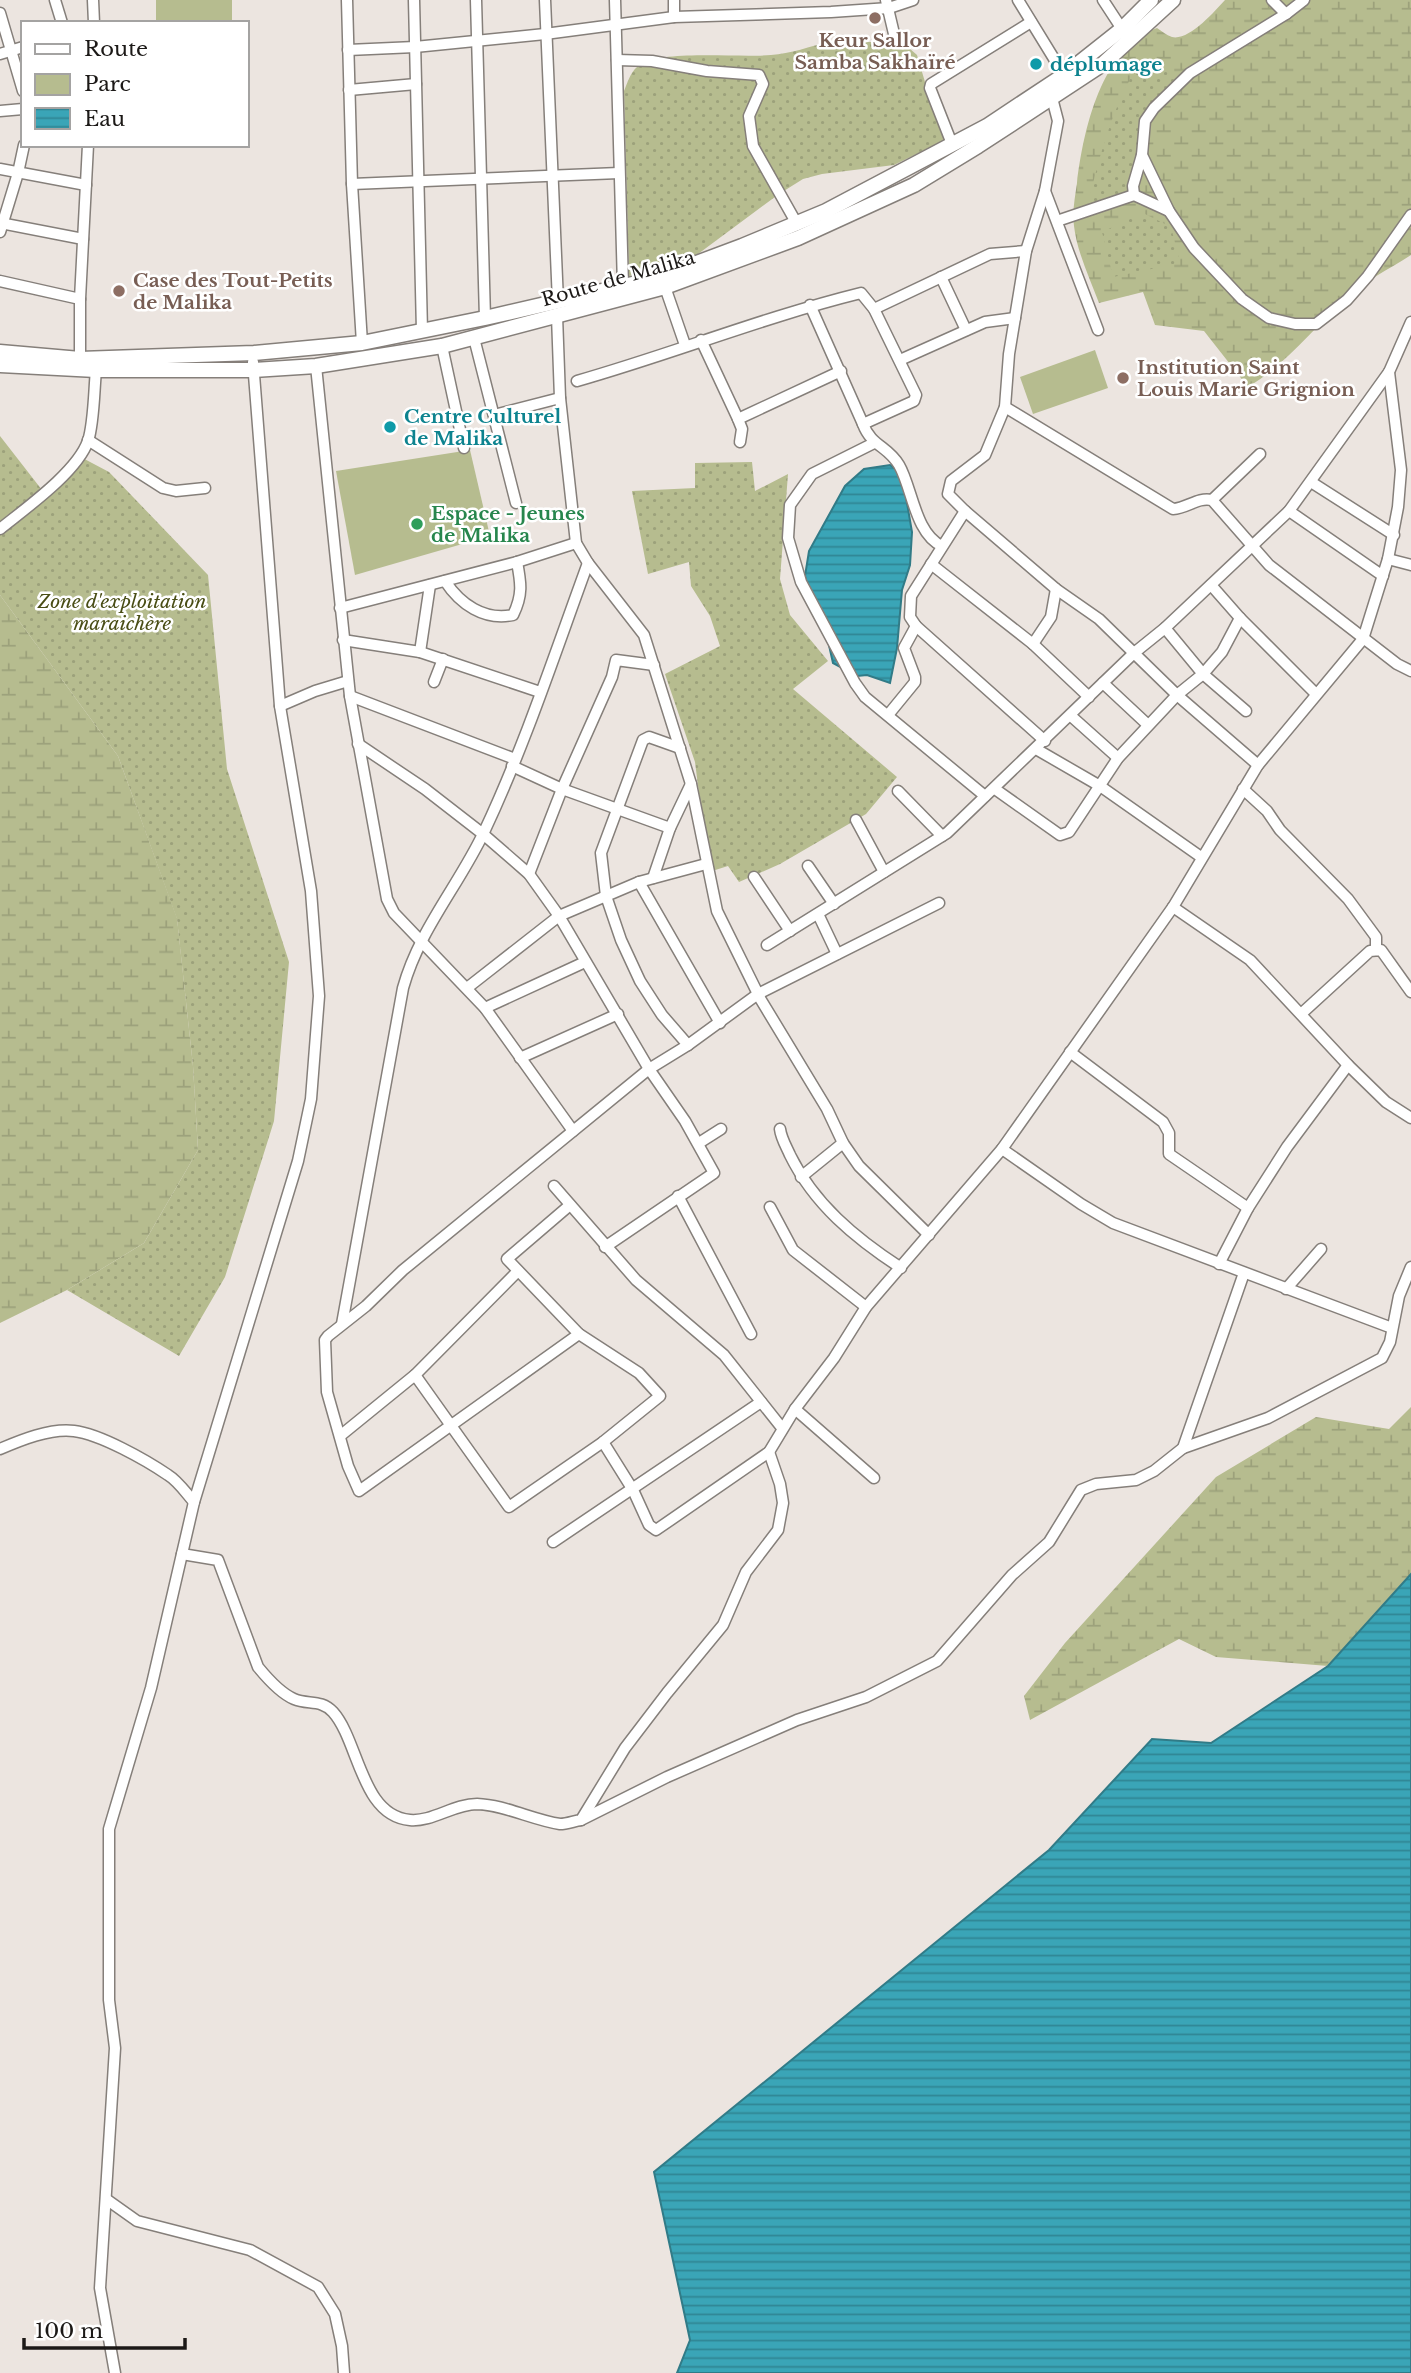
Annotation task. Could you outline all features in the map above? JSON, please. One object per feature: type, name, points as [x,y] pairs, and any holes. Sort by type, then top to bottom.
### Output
[{"type":"main road","name":"Route de Malika","points":[[0,365],[96,370],[253,370],[316,366],[442,346],[474,338],[624,286],[688,268],[797,224],[987,126],[1064,75],[1122,29],[1151,0]]},
{"type":"main road","name":"Route de Malika","points":[[0,352],[80,359],[254,353],[362,343],[485,318],[557,309],[666,287],[797,238],[914,185],[1103,64],[1173,0]]},
{"type":"street","points":[[55,0],[61,21]]},
{"type":"street","points":[[93,0],[94,21]]},
{"type":"street","points":[[347,0],[352,184],[362,343]]},
{"type":"street","points":[[414,0],[422,331]]},
{"type":"street","points":[[476,0],[485,318]]},
{"type":"street","points":[[545,0],[560,398],[576,542],[588,563],[644,635],[691,784],[717,911],[758,994],[827,1109],[843,1143],[859,1166],[929,1235]]},
{"type":"street","points":[[615,0],[624,286]]},
{"type":"street","points":[[674,0],[674,17]]},
{"type":"street","points":[[828,0],[831,12]]},
{"type":"street","points":[[348,50],[479,41],[674,17],[831,12],[913,0]]},
{"type":"street","points":[[1018,0],[1064,75]]},
{"type":"street","points":[[1103,0],[1122,29]]},
{"type":"street","points":[[1272,0],[1286,14]]},
{"type":"street","points":[[1134,195],[1133,186],[1142,155],[1145,121],[1154,108],[1190,73],[1304,0]]},
{"type":"street","points":[[888,4],[895,38]]},
{"type":"street","points":[[0,13],[18,49],[21,74]]},
{"type":"street","points":[[952,144],[930,88],[931,84],[1031,22]]},
{"type":"street","points":[[0,54],[18,49]]},
{"type":"street","points":[[617,60],[652,61],[707,71],[760,75],[764,84],[749,116],[753,146],[797,224]]},
{"type":"street","points":[[349,90],[416,84]]},
{"type":"street","points":[[1052,98],[1058,121],[1045,191],[1026,251],[1009,354],[1005,407],[985,455],[951,481],[948,494],[1056,589],[1099,619],[1177,695],[1258,765]]},
{"type":"street","points":[[0,111],[21,109]]},
{"type":"street","points":[[24,147],[1,226],[83,239]]},
{"type":"street","points":[[80,359],[80,299],[88,147]]},
{"type":"street","points":[[1142,155],[1169,211],[1194,248],[1242,299],[1269,318],[1295,324],[1316,324],[1348,300],[1411,215]]},
{"type":"street","points":[[0,169],[86,185]]},
{"type":"street","points":[[352,184],[619,173]]},
{"type":"street","points":[[1045,191],[1098,330]]},
{"type":"street","points":[[1056,221],[1134,195],[1169,211]]},
{"type":"street","points":[[874,309],[990,254],[1026,251]]},
{"type":"street","points":[[942,277],[966,330]]},
{"type":"street","points":[[0,281],[80,299]]},
{"type":"street","points":[[666,287],[685,345]]},
{"type":"street","points":[[577,381],[644,362],[685,345],[810,305],[861,293],[874,309],[916,395],[914,401],[863,425]]},
{"type":"street","points":[[810,305],[867,436],[884,448],[898,464],[924,527],[936,543],[942,545]]},
{"type":"street","points":[[900,360],[985,322],[1015,318]]},
{"type":"street","points":[[767,945],[942,836],[1041,745],[1134,653],[1165,628],[1289,511],[1389,372],[1411,323]]},
{"type":"street","points":[[474,338],[516,503]]},
{"type":"street","points":[[701,340],[738,419],[741,429],[740,442]]},
{"type":"street","points":[[442,346],[464,448]]},
{"type":"street","points":[[115,2373],[100,2288],[115,2048],[109,2000],[109,1829],[151,1688],[194,1502],[298,1161],[311,1099],[318,984],[311,891],[280,706],[253,370],[254,353]]},
{"type":"street","points":[[316,366],[348,681],[387,899],[394,913],[485,1008],[573,1131]]},
{"type":"street","points":[[0,529],[49,489],[79,457],[88,440],[96,370]]},
{"type":"street","points":[[738,419],[841,371]]},
{"type":"street","points":[[603,1442],[633,1490],[649,1525],[656,1530],[769,1452],[782,1428],[834,1358],[866,1307],[1002,1149],[1173,907],[1258,765],[1315,693],[1363,639],[1388,559],[1398,507],[1401,470],[1389,372]]},
{"type":"street","points":[[494,415],[560,398]]},
{"type":"street","points":[[1005,407],[1173,509],[1181,509],[1202,499],[1212,500],[1269,565],[1363,639],[1397,664],[1411,670]]},
{"type":"street","points":[[88,440],[163,488],[176,491],[205,488]]},
{"type":"street","points":[[874,443],[812,474],[790,505],[788,538],[801,582],[865,697],[990,793],[1060,835],[1069,832],[1118,758],[1222,652],[1240,618]]},
{"type":"street","points":[[1212,500],[1260,454]]},
{"type":"street","points":[[1311,482],[1394,535]]},
{"type":"street","points":[[1398,507],[1411,508]]},
{"type":"street","points":[[965,511],[911,596],[910,617],[916,626],[1041,745],[1201,857]]},
{"type":"street","points":[[1289,511],[1383,576]]},
{"type":"street","points":[[340,608],[517,562],[576,542]]},
{"type":"street","points":[[1388,559],[1411,565]]},
{"type":"street","points":[[444,581],[457,599],[478,611],[502,617],[513,615],[522,589],[517,562]]},
{"type":"street","points":[[342,1324],[410,962],[483,834],[514,762],[588,563]]},
{"type":"street","points":[[931,564],[1032,644],[1089,697]]},
{"type":"street","points":[[420,652],[430,585]]},
{"type":"street","points":[[1211,585],[1315,693]]},
{"type":"street","points":[[1032,644],[1051,617],[1056,589]]},
{"type":"street","points":[[888,715],[915,682],[904,648],[916,626]]},
{"type":"street","points":[[1165,628],[1203,674],[1246,711]]},
{"type":"street","points":[[343,640],[420,652],[540,692]]},
{"type":"street","points":[[434,682],[443,659]]},
{"type":"street","points":[[529,874],[562,789],[607,689],[616,660],[654,665]]},
{"type":"street","points":[[280,706],[348,681]]},
{"type":"street","points":[[1103,683],[1148,726]]},
{"type":"street","points":[[350,695],[514,762],[562,789],[670,828]]},
{"type":"street","points":[[1071,716],[1118,758]]},
{"type":"street","points":[[680,748],[649,737],[643,740],[601,853],[606,896],[621,940],[650,999],[688,1045]]},
{"type":"street","points":[[358,744],[425,789],[529,874],[559,916],[649,1069],[699,1143],[713,1173],[605,1247]]},
{"type":"street","points":[[653,878],[670,828],[691,784]]},
{"type":"street","points":[[1243,789],[1267,811],[1280,830],[1348,900],[1376,937],[1376,949]]},
{"type":"street","points":[[898,791],[942,836]]},
{"type":"street","points":[[856,820],[884,873]]},
{"type":"street","points":[[467,988],[559,916],[639,882],[706,864]]},
{"type":"street","points":[[808,866],[834,904]]},
{"type":"street","points":[[754,877],[790,931]]},
{"type":"street","points":[[639,882],[720,1023]]},
{"type":"street","points":[[579,1334],[359,1490],[348,1466],[327,1392],[325,1340],[366,1306],[402,1270],[649,1069],[720,1023],[758,994],[939,903]]},
{"type":"street","points":[[1173,907],[1250,960],[1348,1065],[1386,1102],[1411,1118]]},
{"type":"street","points":[[818,914],[836,954]]},
{"type":"street","points":[[1301,1014],[1370,951],[1376,949],[1381,950],[1410,989]]},
{"type":"street","points":[[485,1008],[585,962]]},
{"type":"street","points":[[520,1058],[618,1014]]},
{"type":"street","points":[[1070,1052],[1163,1122],[1169,1133],[1169,1154],[1248,1208]]},
{"type":"street","points":[[1219,1264],[1248,1208],[1287,1147],[1348,1065]]},
{"type":"street","points":[[699,1143],[720,1129]]},
{"type":"street","points":[[780,1129],[780,1135],[801,1177],[849,1231],[901,1268]]},
{"type":"street","points":[[801,1177],[843,1143]]},
{"type":"street","points":[[1002,1149],[1113,1223],[1392,1328]]},
{"type":"street","points":[[554,1186],[605,1247],[652,1297],[724,1355],[782,1428]]},
{"type":"street","points":[[678,1196],[751,1334]]},
{"type":"street","points":[[415,1375],[509,1507],[603,1442],[660,1396],[639,1373],[579,1334],[506,1259],[570,1205]]},
{"type":"street","points":[[770,1207],[793,1250],[866,1307]]},
{"type":"street","points":[[1286,1289],[1321,1249]]},
{"type":"street","points":[[182,1554],[214,1557],[218,1560],[258,1667],[270,1682],[294,1699],[321,1703],[333,1713],[375,1799],[393,1814],[412,1821],[478,1804],[562,1824],[581,1820],[667,1777],[797,1720],[866,1697],[937,1661],[1012,1575],[1049,1542],[1081,1490],[1096,1484],[1136,1480],[1154,1471],[1183,1448],[1268,1418],[1382,1358],[1390,1342],[1398,1296],[1411,1267]]},
{"type":"street","points":[[340,1436],[415,1375],[518,1271]]},
{"type":"street","points":[[1183,1448],[1244,1273]]},
{"type":"street","points":[[552,1542],[761,1402]]},
{"type":"street","points":[[795,1409],[874,1478]]},
{"type":"street","points":[[0,1449],[45,1433],[72,1430],[91,1435],[122,1448],[170,1476],[194,1502]]},
{"type":"street","points":[[581,1820],[625,1748],[723,1625],[746,1572],[779,1530],[783,1503],[780,1484],[769,1452]]},
{"type":"street","points":[[106,2199],[137,2221],[250,2250],[318,2287],[335,2314],[344,2373]]},
{"type":"green space","points":[[156,0],[232,0],[232,21],[156,21]]},
{"type":"green space","points":[[1225,0],[1411,0],[1411,255],[1352,293],[1286,357],[1248,387],[1204,331],[1155,325],[1143,292],[1099,303],[1081,255],[1073,221],[1080,162],[1090,117],[1098,93],[1122,53],[1138,38],[1157,28],[1172,37],[1186,35]]},
{"type":"green space","points":[[829,42],[889,42],[909,48],[917,55],[947,139],[894,165],[803,179],[698,254],[669,267],[629,276],[624,91],[635,69],[641,64],[667,57],[771,55]]},
{"type":"green space","points":[[1146,55],[1176,76],[1140,139],[1127,196],[1087,209],[1102,149],[1117,108],[1125,89]]},
{"type":"green space","points":[[1143,213],[1171,227],[1180,263],[1113,277],[1102,232]]},
{"type":"green space","points":[[1095,350],[1108,388],[1033,414],[1020,377]]},
{"type":"green space","name":"Zone d'exploitation maraichère","points":[[0,436],[42,490],[75,454],[109,472],[208,575],[227,769],[289,962],[274,1121],[225,1277],[179,1356],[67,1290],[144,1243],[198,1150],[193,1066],[177,919],[118,756],[0,595]]},
{"type":"green space","name":"Espace - Jeunes de Malika","points":[[470,450],[490,536],[355,575],[336,471]]},
{"type":"green space","points":[[752,462],[755,491],[788,474],[780,579],[790,615],[828,661],[793,689],[897,777],[866,814],[780,864],[739,882],[728,866],[709,872],[695,762],[665,674],[720,646],[710,616],[691,586],[689,562],[648,574],[632,491],[695,488],[695,463]]},
{"type":"green space","points":[[0,595],[118,756],[177,918],[193,1066],[198,1150],[144,1243],[67,1290],[0,1323]]},
{"type":"green space","points":[[1411,1407],[1411,1574],[1328,1666],[1216,1657],[1179,1639],[1030,1720],[1024,1696],[1065,1643],[1216,1477],[1316,1417],[1389,1429]]},
{"type":"water","points":[[890,465],[902,474],[912,532],[910,565],[902,590],[897,648],[890,683],[867,675],[857,676],[833,663],[826,632],[812,606],[805,576],[809,551],[845,486],[864,469]]},
{"type":"water","points":[[1411,1574],[1411,2373],[677,2373],[690,2340],[654,2172],[1049,1850],[1152,1739],[1211,1743],[1328,1666]]},
{"type":"place","name":"Keur Sallor Samba Sakhaïré","points":[[875,18]]},
{"type":"place","name":"déplumage","points":[[1036,64]]},
{"type":"place","name":"Case des Tout-Petits de Malika","points":[[119,291]]},
{"type":"place","name":"Institution Saint Louis Marie Grignion","points":[[1123,378]]},
{"type":"place","name":"Centre Culturel de Malika","points":[[390,427]]},
{"type":"place","name":"Espace - Jeunes de Malika","points":[[417,524]]}]
